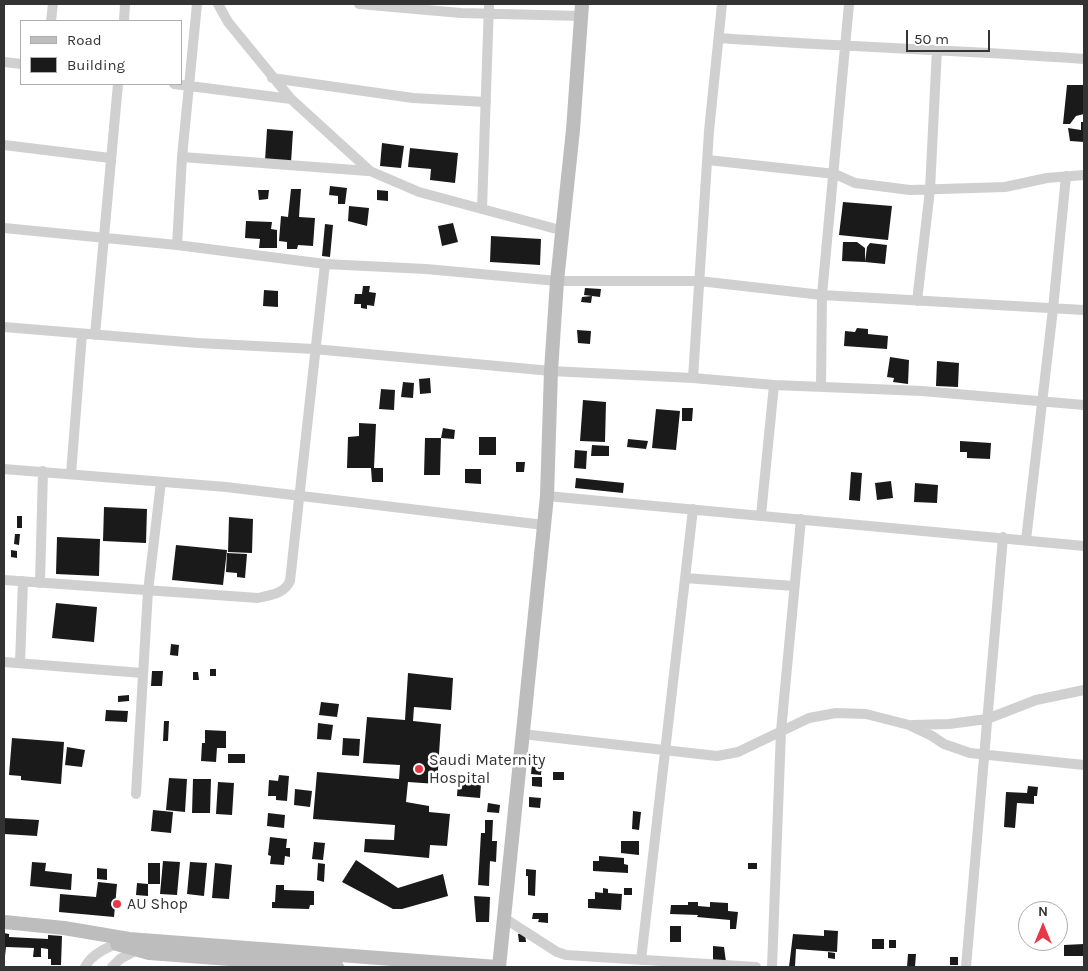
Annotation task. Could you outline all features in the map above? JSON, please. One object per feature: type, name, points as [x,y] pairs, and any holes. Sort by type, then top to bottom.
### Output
[{"type":"street","points":[[51,20],[53,4]]},
{"type":"street","points":[[124,20],[125,4]]},
{"type":"street","points":[[177,245],[182,157],[197,4]]},
{"type":"street","points":[[218,4],[228,22],[291,99],[370,171]]},
{"type":"street","points":[[4,922],[64,928],[96,934],[128,944],[199,951],[407,964],[498,967],[547,496],[550,371],[556,281],[560,230],[573,130],[581,10],[358,4]]},
{"type":"street","points":[[693,378],[708,160],[722,4]]},
{"type":"street","points":[[821,386],[822,295],[835,174],[844,47],[850,4]]},
{"type":"street","points":[[482,209],[489,9]]},
{"type":"street","points":[[720,38],[844,47],[937,49],[1084,59]]},
{"type":"street","points":[[917,301],[930,190],[937,49]]},
{"type":"street","points":[[4,62],[20,64]]},
{"type":"street","points":[[272,78],[418,98],[486,102]]},
{"type":"street","points":[[95,335],[102,238],[118,85]]},
{"type":"street","points":[[182,85],[291,99]]},
{"type":"street","points":[[4,145],[110,158]]},
{"type":"street","points":[[182,157],[370,171],[419,192],[560,230]]},
{"type":"street","points":[[708,160],[835,174],[855,183],[910,190],[1005,187],[1066,176],[1084,175]]},
{"type":"street","points":[[1026,540],[1054,309],[1066,176]]},
{"type":"street","points":[[4,228],[177,245],[325,264],[426,269],[556,281],[699,281],[822,295],[1084,310]]},
{"type":"street","points":[[4,580],[258,598],[279,593],[286,589],[290,581],[314,349],[325,264]]},
{"type":"street","points":[[4,327],[95,335],[314,349],[550,371],[693,378],[774,385],[922,391],[1084,405]]},
{"type":"street","points":[[71,474],[82,334]]},
{"type":"street","points":[[761,515],[774,385]]},
{"type":"street","points":[[4,469],[298,495],[544,525]]},
{"type":"street","points":[[40,583],[43,471]]},
{"type":"street","points":[[136,794],[148,590],[161,482]]},
{"type":"street","points":[[547,496],[1084,546]]},
{"type":"street","points":[[641,960],[693,509]]},
{"type":"street","points":[[772,967],[781,730],[801,519]]},
{"type":"street","points":[[966,967],[1003,537]]},
{"type":"street","points":[[685,578],[794,586]]},
{"type":"street","points":[[20,663],[24,581]]},
{"type":"street","points":[[4,662],[142,673]]},
{"type":"street","points":[[909,725],[949,724],[986,719],[1055,695],[1084,690]]},
{"type":"street","points":[[522,734],[727,756],[809,718],[836,713],[866,714],[909,725],[957,750],[1084,765]]},
{"type":"street","points":[[504,918],[557,952],[615,963],[641,960],[702,966],[756,967]]},
{"type":"street","points":[[85,967],[89,960],[100,952],[150,940],[199,951],[292,966],[337,967]]},
{"type":"street","points":[[112,967],[120,959],[128,944]]},
{"type":"building","points":[[1067,85],[1084,85],[1084,114],[1076,116],[1070,124],[1063,124]]},
{"type":"building","points":[[1081,122],[1084,122],[1084,142],[1070,141],[1068,128],[1081,130]]},
{"type":"building","points":[[267,129],[293,131],[291,163],[265,161]]},
{"type":"building","points":[[382,143],[404,146],[401,168],[380,166]]},
{"type":"building","points":[[410,148],[458,153],[455,183],[430,180],[431,169],[408,167]]},
{"type":"building","points":[[330,186],[347,188],[345,204],[338,204],[338,196],[329,195]]},
{"type":"building","points":[[291,189],[301,189],[299,217],[315,218],[313,246],[298,245],[297,249],[287,249],[287,242],[279,241],[281,216],[288,217]]},
{"type":"building","points":[[258,190],[269,190],[268,199],[259,200]]},
{"type":"building","points":[[377,190],[388,191],[388,201],[377,200]]},
{"type":"building","points":[[843,202],[892,206],[888,240],[839,235]]},
{"type":"building","points":[[349,206],[369,208],[367,226],[348,221]]},
{"type":"building","points":[[246,221],[272,222],[271,229],[277,230],[277,248],[259,248],[260,239],[245,238]]},
{"type":"building","points":[[453,223],[458,242],[442,246],[438,226]]},
{"type":"building","points":[[325,224],[333,225],[330,257],[322,256]]},
{"type":"building","points":[[491,236],[541,239],[540,265],[490,262]]},
{"type":"building","points":[[843,242],[857,242],[865,248],[865,262],[842,261]]},
{"type":"building","points":[[870,243],[887,245],[885,264],[865,262],[867,247]]},
{"type":"building","points":[[363,286],[370,286],[369,292],[376,293],[374,306],[367,305],[367,309],[361,308],[361,304],[354,304],[355,294],[362,294]]},
{"type":"building","points":[[585,288],[601,289],[600,297],[584,295]]},
{"type":"building","points":[[264,290],[278,291],[278,307],[263,306]]},
{"type":"building","points":[[592,296],[591,303],[581,302],[582,297]]},
{"type":"building","points":[[857,328],[868,329],[868,334],[888,336],[887,349],[844,346],[845,331],[855,332]]},
{"type":"building","points":[[577,330],[591,331],[590,344],[578,343]]},
{"type":"building","points":[[890,357],[909,360],[908,384],[893,382],[894,378],[887,377]]},
{"type":"building","points":[[937,361],[959,363],[958,387],[936,386]]},
{"type":"building","points":[[430,378],[431,393],[420,394],[419,379]]},
{"type":"building","points":[[403,382],[414,383],[413,398],[401,397]]},
{"type":"building","points":[[381,389],[395,390],[394,410],[379,409]]},
{"type":"building","points":[[583,400],[606,402],[605,442],[580,441]]},
{"type":"building","points":[[682,408],[693,408],[692,421],[682,421]]},
{"type":"building","points":[[656,409],[680,411],[676,450],[652,448]]},
{"type":"building","points":[[359,423],[376,424],[374,468],[383,468],[383,482],[372,482],[371,468],[347,468],[348,437],[359,436]]},
{"type":"building","points":[[443,428],[455,430],[454,439],[441,438]]},
{"type":"building","points":[[479,437],[496,437],[496,455],[479,455]]},
{"type":"building","points":[[425,438],[441,438],[440,475],[424,475]]},
{"type":"building","points":[[628,439],[648,441],[646,449],[627,447]]},
{"type":"building","points":[[960,441],[991,443],[990,459],[967,458],[967,452],[960,452]]},
{"type":"building","points":[[592,445],[609,446],[609,456],[591,456]]},
{"type":"building","points":[[575,450],[587,451],[586,469],[574,468]]},
{"type":"building","points":[[516,462],[525,462],[524,472],[516,472]]},
{"type":"building","points":[[465,469],[481,469],[481,484],[465,483]]},
{"type":"building","points":[[851,472],[862,473],[860,501],[849,500]]},
{"type":"building","points":[[576,478],[624,483],[623,493],[575,488]]},
{"type":"building","points":[[891,481],[893,498],[877,500],[875,483]]},
{"type":"building","points":[[915,483],[938,485],[937,503],[914,502]]},
{"type":"building","points":[[104,507],[147,509],[146,543],[103,541]]},
{"type":"building","points":[[17,516],[22,516],[22,528],[17,528]]},
{"type":"building","points":[[229,517],[253,519],[252,553],[228,552]]},
{"type":"building","points":[[15,534],[20,534],[19,545],[14,544]]},
{"type":"building","points":[[57,537],[100,539],[99,576],[56,574]]},
{"type":"building","points":[[176,545],[227,550],[223,585],[172,580]]},
{"type":"building","points":[[11,550],[17,551],[17,558],[11,557]]},
{"type":"building","points":[[227,553],[247,554],[245,578],[237,577],[237,573],[226,572]]},
{"type":"building","points":[[56,603],[97,607],[94,642],[52,638]]},
{"type":"building","points":[[171,644],[179,645],[178,656],[170,655]]},
{"type":"building","points":[[210,669],[216,669],[216,676],[210,676]]},
{"type":"building","points":[[152,671],[163,671],[162,686],[151,686]]},
{"type":"building","points":[[193,672],[198,672],[199,680],[193,680]]},
{"type":"building","name":"Saudi Maternity Hospital","points":[[408,673],[453,678],[451,710],[414,707],[413,721],[441,724],[437,784],[408,782],[406,802],[429,806],[429,812],[450,814],[447,846],[430,845],[429,858],[364,852],[365,839],[394,840],[395,825],[313,819],[317,772],[399,779],[400,765],[363,763],[367,717],[405,720]]},
{"type":"building","points":[[129,695],[129,701],[118,702],[118,696]]},
{"type":"building","points":[[321,702],[339,704],[337,717],[319,715]]},
{"type":"building","points":[[106,710],[128,711],[127,722],[105,721]]},
{"type":"building","points":[[164,721],[169,721],[168,741],[163,741]]},
{"type":"building","points":[[318,723],[333,725],[331,740],[317,739]]},
{"type":"building","points":[[205,730],[226,731],[226,748],[217,748],[216,762],[201,761],[202,743],[205,743]]},
{"type":"building","points":[[12,738],[64,742],[61,784],[21,780],[21,776],[9,775]]},
{"type":"building","points":[[343,738],[360,739],[359,756],[342,755]]},
{"type":"building","points":[[67,747],[85,750],[82,767],[65,765]]},
{"type":"building","points":[[228,754],[245,754],[245,763],[228,763]]},
{"type":"building","points":[[532,764],[542,764],[541,775],[531,774]]},
{"type":"building","points":[[553,772],[564,772],[564,780],[553,780]]},
{"type":"building","points":[[279,775],[289,776],[287,801],[276,800],[276,796],[268,796],[269,780],[278,781]]},
{"type":"building","points":[[532,777],[542,777],[542,787],[532,786]]},
{"type":"building","points":[[169,778],[187,779],[185,812],[166,810]]},
{"type":"building","points":[[193,779],[211,779],[210,813],[192,813]]},
{"type":"building","points":[[218,782],[234,783],[232,815],[216,814]]},
{"type":"building","points":[[458,782],[481,784],[480,798],[457,796]]},
{"type":"building","points":[[1028,786],[1038,787],[1037,796],[1034,796],[1034,804],[1017,803],[1015,828],[1004,827],[1006,792],[1027,793]]},
{"type":"building","points":[[295,789],[312,791],[310,807],[294,805]]},
{"type":"building","points":[[529,797],[541,798],[540,808],[529,807]]},
{"type":"building","points":[[488,803],[500,805],[499,813],[487,812]]},
{"type":"building","points":[[153,810],[173,812],[171,833],[151,831]]},
{"type":"building","points":[[633,811],[641,812],[639,830],[632,829]]},
{"type":"building","points":[[268,813],[285,815],[284,828],[267,826]]},
{"type":"building","points":[[4,818],[39,820],[37,836],[4,834]]},
{"type":"building","points":[[485,820],[493,820],[492,841],[497,841],[496,862],[490,861],[489,886],[478,885],[481,833],[485,833]]},
{"type":"building","points":[[270,837],[287,839],[286,848],[290,848],[290,857],[285,856],[284,865],[270,864],[271,856],[268,855]]},
{"type":"building","points":[[621,841],[639,841],[639,855],[621,853]]},
{"type":"building","points":[[314,842],[325,843],[323,860],[312,859]]},
{"type":"building","points":[[599,856],[624,858],[624,864],[628,865],[628,873],[593,871],[593,861],[599,861]]},
{"type":"building","points":[[356,860],[398,888],[443,874],[448,896],[402,909],[393,909],[342,882]]},
{"type":"building","points":[[163,861],[180,862],[177,895],[160,894]]},
{"type":"building","points":[[32,862],[46,863],[45,871],[72,874],[71,890],[30,886]]},
{"type":"building","points":[[190,862],[207,863],[204,896],[187,894]]},
{"type":"building","points":[[148,863],[160,863],[160,884],[148,884]]},
{"type":"building","points":[[215,863],[232,865],[229,899],[212,898]]},
{"type":"building","points":[[318,863],[325,864],[324,882],[317,880]]},
{"type":"building","points":[[748,863],[757,863],[757,869],[748,869]]},
{"type":"building","points":[[97,868],[107,869],[107,880],[97,879]]},
{"type":"building","points":[[526,869],[536,870],[535,896],[528,895]]},
{"type":"building","points":[[98,882],[117,884],[114,917],[59,912],[60,894],[96,897]]},
{"type":"building","points":[[137,883],[148,884],[148,896],[136,895]]},
{"type":"building","points":[[276,885],[284,885],[284,890],[314,891],[314,905],[310,905],[309,909],[272,908],[272,902],[275,902]]},
{"type":"building","points":[[603,888],[608,889],[608,893],[622,894],[621,910],[588,908],[588,899],[595,899],[595,892],[603,893]]},
{"type":"building","points":[[624,888],[632,888],[632,895],[624,895]]},
{"type":"building","points":[[474,896],[490,897],[489,922],[476,922]]},
{"type":"building","points":[[688,902],[698,902],[698,906],[710,907],[710,902],[728,903],[728,911],[738,912],[736,929],[730,929],[730,920],[697,917],[698,915],[670,914],[671,905],[688,905]]},
{"type":"building","points":[[533,913],[548,913],[548,923],[538,922],[539,919],[532,919]]},
{"type":"building","points":[[670,926],[681,926],[681,942],[670,942]]},
{"type":"building","points":[[824,930],[838,931],[837,952],[796,949],[795,967],[789,967],[793,934],[824,936]]},
{"type":"building","points":[[4,933],[9,934],[9,937],[48,939],[48,935],[62,936],[61,965],[51,965],[51,959],[48,959],[48,949],[41,948],[41,957],[33,957],[34,948],[6,947],[4,965]]},
{"type":"building","points":[[525,933],[526,942],[519,942],[518,934]]},
{"type":"building","points":[[872,939],[884,939],[884,949],[872,949]]},
{"type":"building","points":[[889,940],[896,940],[896,948],[889,948]]},
{"type":"building","points":[[1084,944],[1084,956],[1064,956],[1064,951],[1068,951],[1068,945]]},
{"type":"building","points":[[713,946],[724,947],[726,962],[713,961]]},
{"type":"building","points":[[828,952],[835,953],[835,959],[828,958]]},
{"type":"building","points":[[908,954],[916,954],[915,967],[907,967]]},
{"type":"building","points":[[950,957],[958,957],[958,965],[950,965]]},
{"type":"place","name":"Saudi Maternity Hospital","points":[[419,769]]},
{"type":"place","name":"AU Shop","points":[[117,904]]}]
